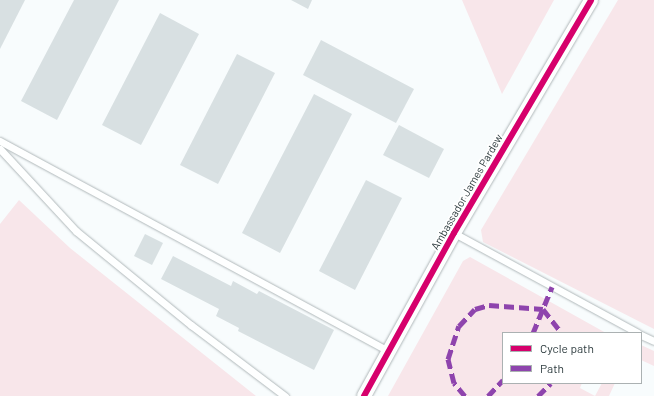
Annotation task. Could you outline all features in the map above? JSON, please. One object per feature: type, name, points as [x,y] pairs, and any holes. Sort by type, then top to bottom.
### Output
[{"type":"street","name":"Ambassador James Pardew","points":[[364,396],[454,233],[591,0]]},
{"type":"lane","points":[[0,141],[389,351]]},
{"type":"lane","points":[[0,148],[76,231],[191,325],[285,396]]},
{"type":"lane","points":[[454,233],[636,332]]},
{"type":"lane","points":[[642,336],[654,342]]},
{"type":"shaded area","points":[[462,0],[554,0],[502,94]]},
{"type":"shaded area","points":[[618,0],[654,0],[654,329],[483,242],[481,230]]},
{"type":"shaded area","points":[[19,200],[70,248],[256,396],[0,396],[0,224]]},
{"type":"shaded area","points":[[470,257],[604,332],[502,332],[502,384],[582,384],[580,388],[595,396],[388,396],[463,261]]},
{"type":"shaded area","points":[[642,345],[654,351],[654,366],[642,360]]},
{"type":"shaded area","points":[[601,384],[615,384],[609,396],[595,396]]},
{"type":"building","points":[[0,0],[25,0],[0,49]]},
{"type":"building","points":[[74,0],[119,0],[57,120],[21,101]]},
{"type":"building","points":[[291,0],[312,0],[308,9]]},
{"type":"building","points":[[160,13],[199,34],[141,145],[102,125]]},
{"type":"building","points":[[321,40],[414,89],[396,123],[303,75]]},
{"type":"building","points":[[237,54],[275,73],[218,184],[180,165]]},
{"type":"building","points":[[314,94],[352,114],[280,253],[242,233]]},
{"type":"building","points":[[399,125],[444,149],[429,178],[383,155]]},
{"type":"building","points":[[366,180],[402,198],[355,290],[319,271]]},
{"type":"building","points":[[145,234],[163,243],[152,265],[134,256]]},
{"type":"building","points":[[173,256],[231,286],[233,281],[257,294],[259,291],[334,330],[314,370],[238,331],[239,328],[216,316],[219,309],[161,279]]},
{"type":"marked path","points":[[533,332],[552,287]]},
{"type":"marked path","points":[[465,396],[454,383],[448,359],[459,326],[475,309],[489,305],[543,309],[561,332]]},
{"type":"marked path","points":[[488,396],[502,381]]},
{"type":"marked path","points":[[538,396],[550,384]]},
{"type":"cycle path","points":[[364,396],[454,233],[591,0]]}]
